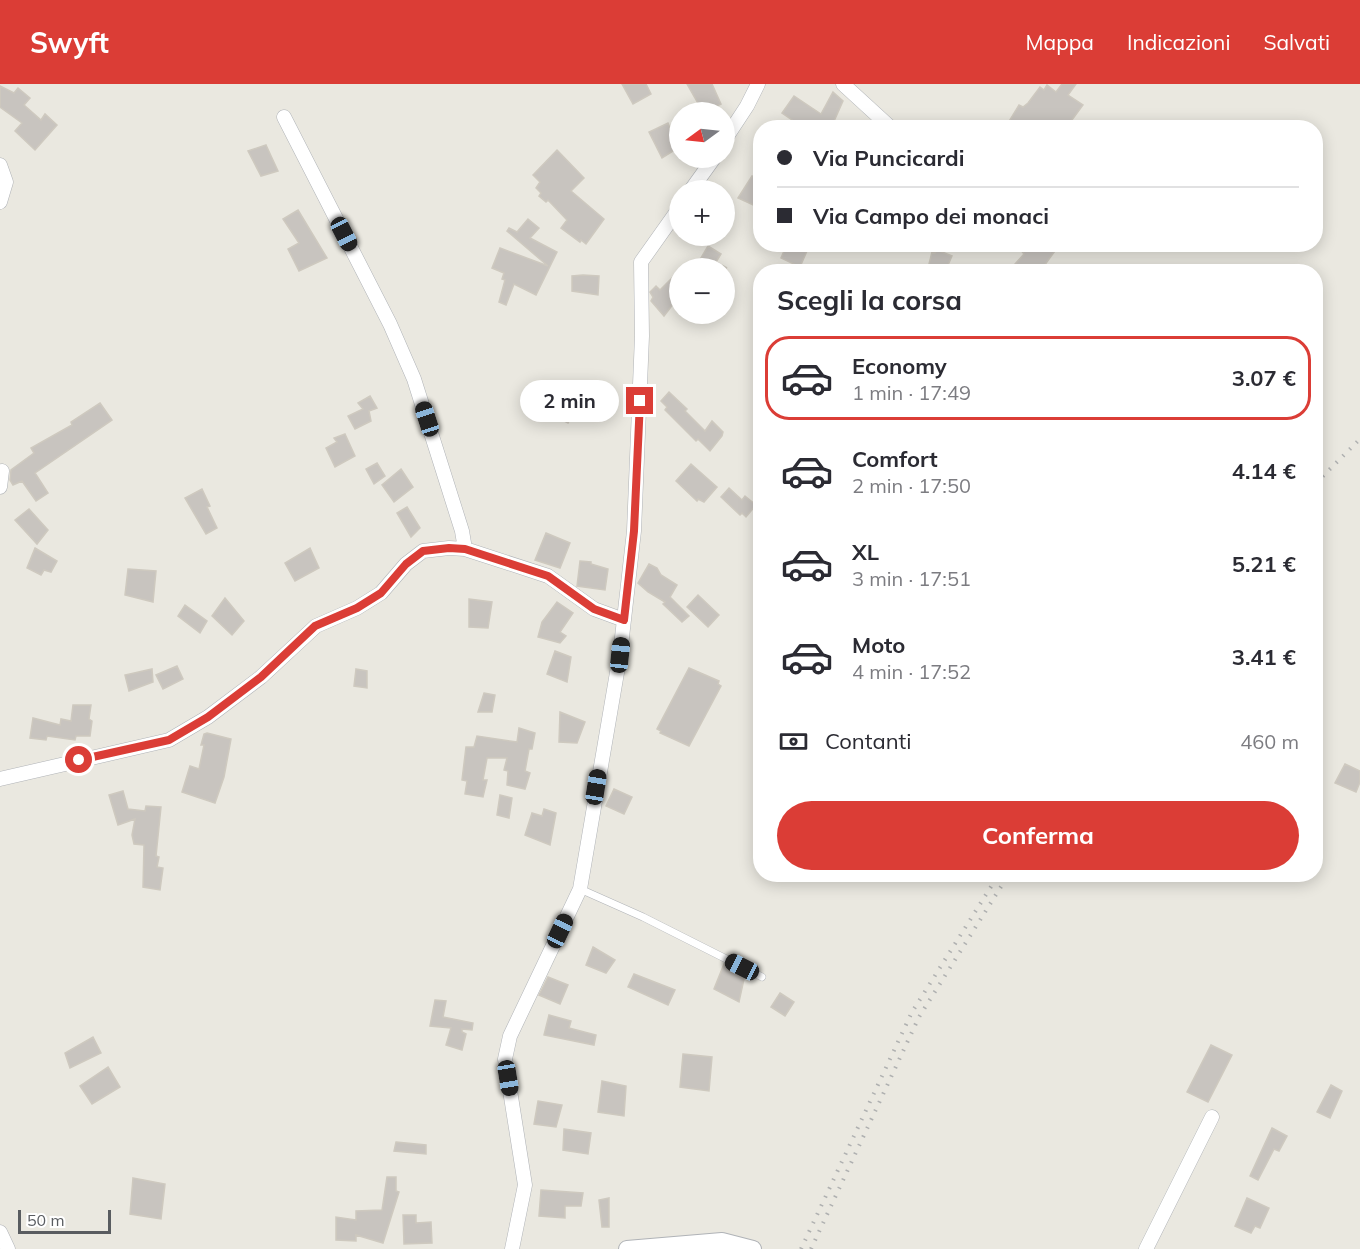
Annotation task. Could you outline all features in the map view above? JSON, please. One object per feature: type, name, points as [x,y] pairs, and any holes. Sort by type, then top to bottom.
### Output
[{"type":"street","points":[[735,124],[758,84]]},
{"type":"street","points":[[843,84],[882,120]]},
{"type":"street","points":[[284,117],[390,324],[414,379],[462,531],[465,549]]},
{"type":"street","points":[[0,165],[6,182],[0,202]]},
{"type":"street","points":[[512,1244],[525,1185],[505,1059],[510,1036],[580,889],[624,620],[634,531],[642,336],[641,262],[669,223]]},
{"type":"street","points":[[0,487],[2,471]]},
{"type":"street","points":[[0,779],[169,740],[208,717],[261,677],[315,626],[357,608],[381,593],[406,564],[423,551],[465,549],[548,576],[594,609],[624,620]]},
{"type":"street","points":[[1146,1249],[1212,1117]]},
{"type":"street","points":[[0,1232],[8,1249]]},
{"type":"street","points":[[627,1249],[722,1241],[753,1249]]},
{"type":"lane","points":[[580,889],[644,917],[762,976]]},
{"type":"building","points":[[622,84],[646,84],[651,94],[633,104]]},
{"type":"building","points":[[687,84],[712,84],[720,102],[697,102]]},
{"type":"building","points":[[1062,84],[1076,84],[1068,95],[1083,105],[1072,120],[1010,120],[1019,105],[1023,107],[1028,103],[1040,87],[1044,90],[1047,85],[1056,92]]},
{"type":"building","points":[[0,86],[14,93],[18,88],[30,98],[24,105],[41,120],[45,114],[57,125],[35,150],[15,131],[22,123],[0,107]]},
{"type":"building","points":[[833,92],[843,101],[835,120],[792,120],[782,113],[794,96],[821,114]]},
{"type":"building","points":[[668,123],[669,154],[662,158],[649,132]]},
{"type":"building","points":[[266,145],[278,171],[261,176],[248,151]]},
{"type":"building","points":[[557,150],[584,178],[571,191],[604,219],[586,244],[561,228],[567,220],[548,200],[546,202],[539,196],[541,193],[536,188],[540,182],[533,175]]},
{"type":"building","points":[[752,176],[753,176],[753,205],[738,198]]},
{"type":"building","points":[[298,210],[327,258],[299,271],[288,249],[299,243],[283,219]]},
{"type":"building","points":[[528,219],[539,228],[530,238],[557,252],[536,295],[514,284],[506,305],[499,302],[505,280],[502,279],[504,273],[492,268],[500,248],[548,266],[507,231],[509,228],[517,232]]},
{"type":"building","points":[[708,246],[721,254],[718,258],[701,258]]},
{"type":"building","points":[[784,252],[807,252],[801,264],[794,264],[781,258]]},
{"type":"building","points":[[932,252],[942,252],[952,256],[948,264],[929,264]]},
{"type":"building","points":[[1022,252],[1054,252],[1045,264],[1015,264],[1024,254]]},
{"type":"building","points":[[572,276],[599,276],[598,295],[572,291]]},
{"type":"building","points":[[669,281],[669,309],[664,316],[651,301],[653,297],[650,292],[656,286],[660,290]]},
{"type":"building","points":[[560,385],[582,397],[568,423],[545,411]]},
{"type":"building","points":[[669,392],[705,431],[712,421],[723,432],[710,451],[698,439],[696,441],[665,410],[667,407],[661,401]]},
{"type":"building","points":[[370,396],[377,408],[369,411],[371,421],[355,429],[348,416],[363,409],[358,403]]},
{"type":"building","points":[[100,403],[112,420],[35,473],[48,493],[36,501],[22,481],[13,485],[10,480],[11,470],[34,453],[31,448],[72,425],[71,422]]},
{"type":"building","points":[[345,434],[355,456],[335,467],[326,448],[337,442],[334,438]]},
{"type":"building","points":[[377,463],[385,476],[374,484],[366,469]]},
{"type":"building","points":[[691,464],[717,487],[704,502],[698,499],[697,501],[676,481]]},
{"type":"building","points":[[401,469],[413,487],[394,502],[382,485]]},
{"type":"building","points":[[729,488],[742,500],[745,496],[753,503],[753,509],[746,517],[742,513],[740,515],[721,497]]},
{"type":"building","points":[[202,489],[217,528],[206,534],[185,498]]},
{"type":"building","points":[[407,507],[420,528],[411,537],[397,513]]},
{"type":"building","points":[[29,509],[48,530],[37,544],[15,520]]},
{"type":"building","points":[[546,533],[570,543],[560,568],[535,560]]},
{"type":"building","points":[[35,548],[57,561],[51,572],[44,570],[41,575],[27,568]]},
{"type":"building","points":[[310,548],[319,568],[295,581],[285,563]]},
{"type":"building","points":[[580,561],[591,562],[591,564],[608,569],[605,590],[577,586]]},
{"type":"building","points":[[649,564],[677,585],[670,597],[689,616],[682,622],[663,604],[665,602],[638,583]]},
{"type":"building","points":[[128,569],[156,571],[153,602],[125,595]]},
{"type":"building","points":[[698,595],[719,615],[708,627],[687,607]]},
{"type":"building","points":[[225,598],[244,621],[232,635],[212,616]]},
{"type":"building","points":[[469,599],[492,602],[488,628],[469,627]]},
{"type":"building","points":[[557,602],[573,613],[560,632],[566,636],[560,643],[538,637],[542,622]]},
{"type":"building","points":[[185,605],[207,621],[200,633],[178,616]]},
{"type":"building","points":[[555,651],[571,657],[567,682],[547,674]]},
{"type":"building","points":[[177,666],[183,679],[163,689],[156,675]]},
{"type":"building","points":[[689,668],[719,681],[718,684],[721,686],[689,746],[660,733],[661,731],[657,729]]},
{"type":"building","points":[[152,669],[153,682],[129,691],[125,675]]},
{"type":"building","points":[[356,669],[367,671],[367,688],[354,686]]},
{"type":"building","points":[[484,693],[495,695],[492,712],[478,712]]},
{"type":"building","points":[[73,705],[91,705],[90,736],[76,736],[75,740],[47,736],[46,740],[30,738],[33,718],[60,725],[61,719],[71,721]]},
{"type":"building","points":[[560,712],[585,722],[577,743],[559,742]]},
{"type":"building","points":[[519,728],[535,733],[525,771],[530,773],[525,789],[507,785],[508,771],[504,770],[507,758],[487,758],[483,780],[487,780],[483,797],[465,794],[467,781],[462,780],[466,747],[474,747],[477,736],[517,742]]},
{"type":"building","points":[[204,734],[231,739],[224,777],[215,803],[182,792],[190,766],[199,769],[204,745],[201,745]]},
{"type":"building","points":[[1345,764],[1360,771],[1360,782],[1356,792],[1335,783]]},
{"type":"building","points":[[614,789],[632,797],[624,814],[606,806]]},
{"type":"building","points":[[123,791],[128,809],[145,811],[146,806],[161,807],[156,856],[159,857],[157,867],[163,868],[160,890],[143,887],[144,845],[134,844],[132,835],[135,819],[118,825],[109,795]]},
{"type":"building","points":[[500,795],[512,798],[509,818],[497,815]]},
{"type":"building","points":[[544,809],[556,813],[550,845],[525,835],[532,813],[542,816]]},
{"type":"building","points":[[593,947],[615,960],[606,973],[586,965]]},
{"type":"building","points":[[724,964],[744,979],[739,1002],[714,989]]},
{"type":"building","points":[[634,974],[675,990],[668,1005],[628,987]]},
{"type":"building","points":[[548,977],[568,985],[560,1004],[539,995]]},
{"type":"building","points":[[780,993],[794,1002],[785,1016],[771,1007]]},
{"type":"building","points":[[435,1000],[446,1001],[443,1017],[473,1023],[472,1030],[462,1029],[462,1032],[466,1034],[462,1050],[446,1045],[451,1028],[430,1026]]},
{"type":"building","points":[[549,1015],[571,1021],[569,1028],[596,1035],[594,1045],[544,1035]]},
{"type":"building","points":[[93,1037],[101,1053],[70,1068],[65,1053]]},
{"type":"building","points":[[1211,1045],[1232,1055],[1208,1102],[1187,1092]]},
{"type":"building","points":[[683,1054],[712,1057],[709,1091],[680,1087]]},
{"type":"building","points":[[108,1067],[120,1087],[92,1104],[80,1086]]},
{"type":"building","points":[[602,1081],[626,1086],[624,1116],[598,1112]]},
{"type":"building","points":[[1331,1085],[1342,1091],[1330,1118],[1317,1112]]},
{"type":"building","points":[[538,1101],[562,1105],[556,1127],[534,1124]]},
{"type":"building","points":[[1272,1128],[1287,1136],[1279,1151],[1274,1149],[1258,1180],[1250,1176]]},
{"type":"building","points":[[564,1129],[591,1133],[588,1154],[563,1150]]},
{"type":"building","points":[[396,1142],[426,1145],[426,1154],[394,1151]]},
{"type":"building","points":[[387,1177],[396,1177],[396,1191],[399,1192],[383,1243],[356,1235],[356,1241],[336,1240],[336,1217],[356,1220],[356,1211],[382,1210]]},
{"type":"building","points":[[133,1178],[165,1184],[161,1219],[130,1214]]},
{"type":"building","points":[[541,1190],[583,1193],[581,1206],[565,1206],[565,1218],[539,1216]]},
{"type":"building","points":[[609,1198],[609,1227],[602,1227],[599,1200]]},
{"type":"building","points":[[1247,1198],[1269,1208],[1260,1228],[1255,1226],[1251,1233],[1235,1226]]},
{"type":"building","points":[[403,1215],[416,1215],[416,1223],[431,1222],[432,1243],[404,1244]]},
{"type":"railway","points":[[1323,476],[1360,439]]},
{"type":"railway","points":[[801,1249],[912,1012],[994,882]]},
{"type":"railway","points":[[811,1249],[919,1017],[1004,882]]},
{"type":"route","points":[[79,760],[169,740],[208,717],[261,677],[315,626],[357,608],[381,593],[406,564],[423,551],[465,549],[548,576],[567,592],[594,609],[624,620],[634,531],[640,401]]}]
